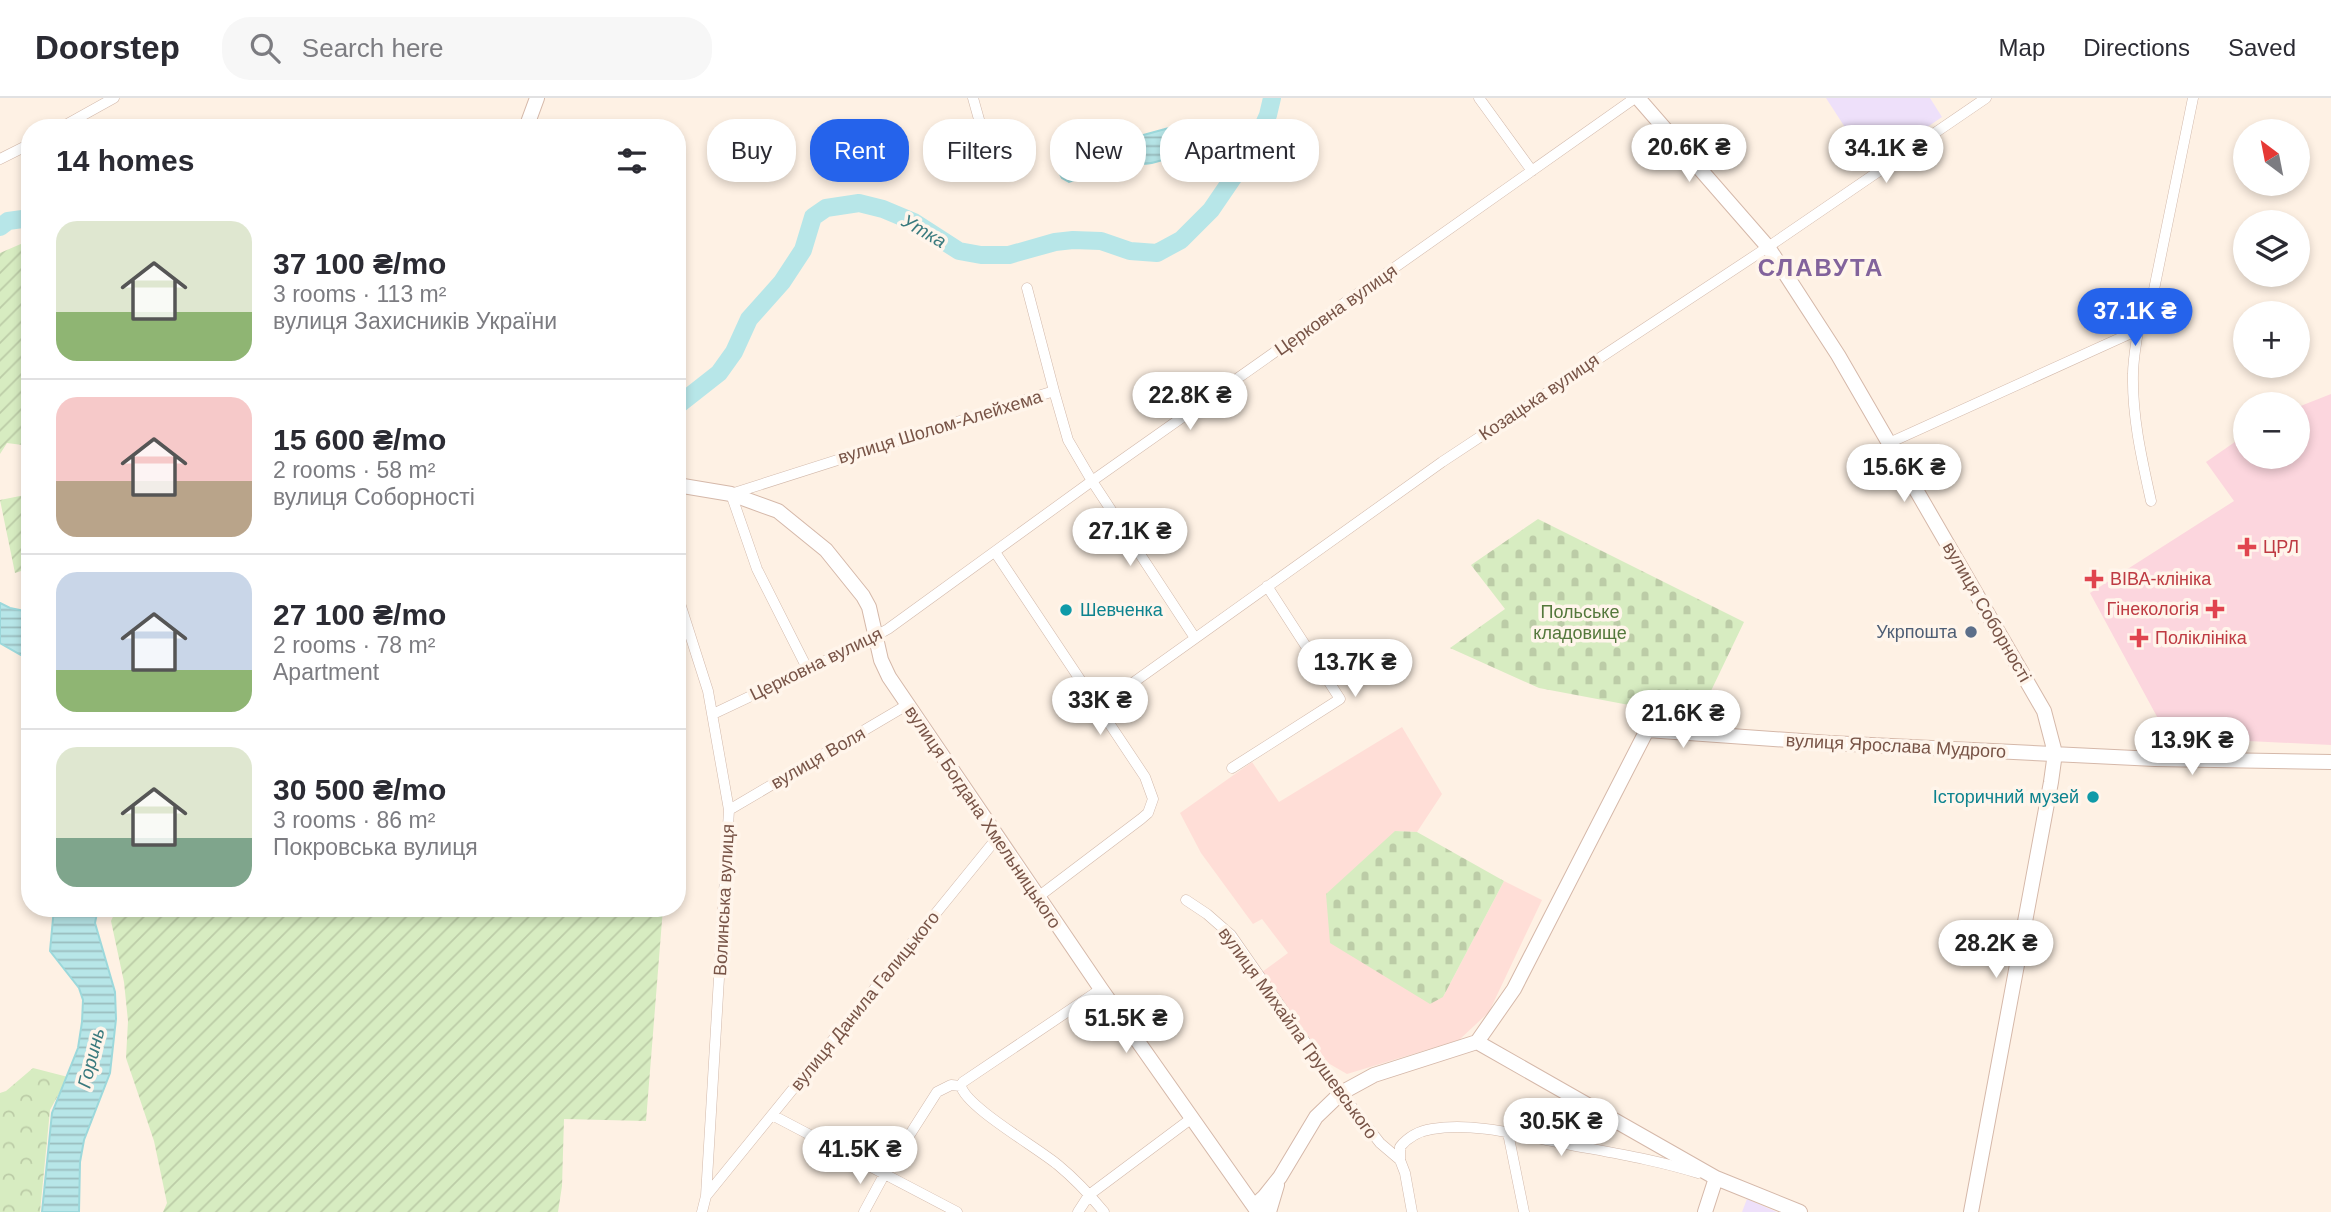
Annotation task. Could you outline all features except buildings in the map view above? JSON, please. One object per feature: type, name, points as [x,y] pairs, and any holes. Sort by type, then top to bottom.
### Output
[{"type":"main road","points":[[529,119],[537,98]]},
{"type":"main road","name":"вулиця Соборності","points":[[1637,98],[1768,247],[1838,355],[2044,711],[2055,753],[1971,1212]]},
{"type":"main road","name":"вулиця Богдана Хмельницького","points":[[686,486],[731,494],[778,511],[826,550],[863,596],[877,635],[884,669],[907,705],[1101,989],[1256,1209]]},
{"type":"main road","name":"вулиця Ярослава Мудрого","points":[[1477,1042],[1514,989],[1647,730],[1830,743],[2155,759],[2331,762]]},
{"type":"main road","points":[[1256,1209],[1280,1177],[1311,1124],[1341,1093],[1374,1075],[1477,1042],[1716,1178],[1800,1212]]},
{"type":"main road","points":[[1244,1191],[1262,1189],[1280,1177]]},
{"type":"main road","points":[[1269,1212],[1280,1177]]},
{"type":"main road","points":[[1705,1212],[1716,1178]]},
{"type":"street","points":[[76,119],[114,98]]},
{"type":"street","points":[[973,98],[979,119]]},
{"type":"street","points":[[1479,98],[1532,171]]},
{"type":"street","name":"Церковна вулиця","points":[[713,714],[877,635],[1637,98]]},
{"type":"street","name":"Козацька вулиця","points":[[1099,707],[1441,462],[1768,247],[1986,98]]},
{"type":"street","points":[[1889,443],[2137,330],[2145,323],[2193,98]]},
{"type":"street","points":[[0,159],[21,148]]},
{"type":"street","points":[[1027,288],[1055,391]]},
{"type":"street","points":[[2137,330],[2133,375],[2135,401],[2141,453],[2151,501]]},
{"type":"street","name":"вулиця Шолом-Алейхема","points":[[731,494],[1055,391],[1068,440],[1195,638]]},
{"type":"street","points":[[731,494],[757,569],[808,670]]},
{"type":"street","points":[[995,552],[1145,777],[1153,794],[1151,806],[1141,819],[1038,897]]},
{"type":"street","points":[[1233,768],[1340,699],[1268,586]]},
{"type":"street","name":"Волинська вулиця","points":[[686,624],[713,714],[729,810],[706,1196],[702,1212]]},
{"type":"street","name":"вулиця Воля","points":[[729,810],[907,705]]},
{"type":"street","name":"вулиця Данила Галицького","points":[[706,1196],[997,838]]},
{"type":"street","name":"вулиця Михайла Грушевського","points":[[1186,900],[1231,935],[1341,1093],[1380,1143],[1400,1160]]},
{"type":"street","points":[[961,1086],[963,1082],[1101,989]]},
{"type":"street","points":[[864,1212],[884,1175],[937,1092],[944,1087],[961,1086]]},
{"type":"street","points":[[961,1086],[965,1095],[979,1108],[1058,1164],[1104,1212]]},
{"type":"street","points":[[772,1115],[957,1212]]},
{"type":"street","points":[[1078,1212],[1089,1195],[1192,1118]]},
{"type":"street","points":[[1412,1212],[1400,1160],[1400,1147],[1406,1139],[1431,1129],[1468,1128],[1508,1133],[1665,1163],[1716,1178]]},
{"type":"street","points":[[1508,1133],[1524,1212]]},
{"type":"shaded area","points":[[1826,98],[1930,98],[1942,117],[1870,166]]},
{"type":"shaded area","name":"ЦРЛ","points":[[2331,394],[2331,745],[2168,737],[2090,593],[2234,501],[2206,462],[2233,443],[2233,469],[2310,469],[2310,402]]},
{"type":"shaded area","points":[[1402,727],[1442,794],[1417,832],[1395,831],[1443,997],[1504,881],[1542,900],[1489,1012],[1459,1040],[1347,1074],[1328,1063],[1262,972],[1288,953],[1262,919],[1253,924],[1201,853],[1180,813],[1252,762],[1279,802]]},
{"type":"shaded area","points":[[1747,1199],[1777,1212],[1742,1212]]},
{"type":"green space","points":[[21,244],[21,445],[7,443],[0,454],[0,253]]},
{"type":"green space","points":[[21,496],[21,571],[15,573],[0,500]]},
{"type":"green space","name":"Польське кладовище","points":[[1538,519],[1744,622],[1698,718],[1539,688],[1450,648],[1505,609],[1471,565]]},
{"type":"green space","points":[[1395,831],[1417,832],[1504,881],[1443,997],[1430,1004],[1330,943],[1326,894]]},
{"type":"green space","points":[[113,917],[662,917],[646,1121],[564,1119],[562,1186],[558,1212],[163,1212],[167,1203],[154,1141],[126,1058],[128,1021],[124,982],[111,921]]},
{"type":"green space","points":[[33,1068],[68,1077],[50,1110],[40,1212],[0,1212],[0,1093]]},
{"type":"water","points":[[1160,130],[1160,161],[1146,164],[1146,134]]},
{"type":"water","points":[[0,603],[21,610],[21,655],[0,643]]},
{"type":"water","name":"Горинь","points":[[53,917],[96,917],[95,923],[115,992],[116,1019],[110,1073],[84,1140],[80,1162],[79,1212],[42,1212],[52,1113],[78,1048],[83,1000],[79,988],[50,951]]},
{"type":"waterway","name":"Утка","points":[[686,399],[719,373],[734,352],[749,319],[782,282],[803,250],[813,217],[826,208],[859,203],[883,209],[914,222],[959,251],[981,255],[1009,255],[1055,242],[1073,240],[1101,241],[1130,251],[1157,253],[1181,240],[1211,210],[1254,147],[1268,115],[1272,98]]},
{"type":"waterway","name":"Утка","points":[[0,227],[8,221],[21,219]]},
{"type":"place","name":"ЦРЛ","points":[[2247,547]]},
{"type":"place","name":"ВІВА-клініка","points":[[2094,579]]},
{"type":"place","name":"Гінекологія","points":[[2215,609]]},
{"type":"place","name":"Шевченка","points":[[1066,610]]},
{"type":"place","name":"Укрпошта","points":[[1971,632]]},
{"type":"place","name":"Поліклініка","points":[[2139,638]]},
{"type":"place","name":"Історичний музей","points":[[2093,797]]},
{"type":"district","name":"СЛАВУТА","points":[[1821,267]]}]
